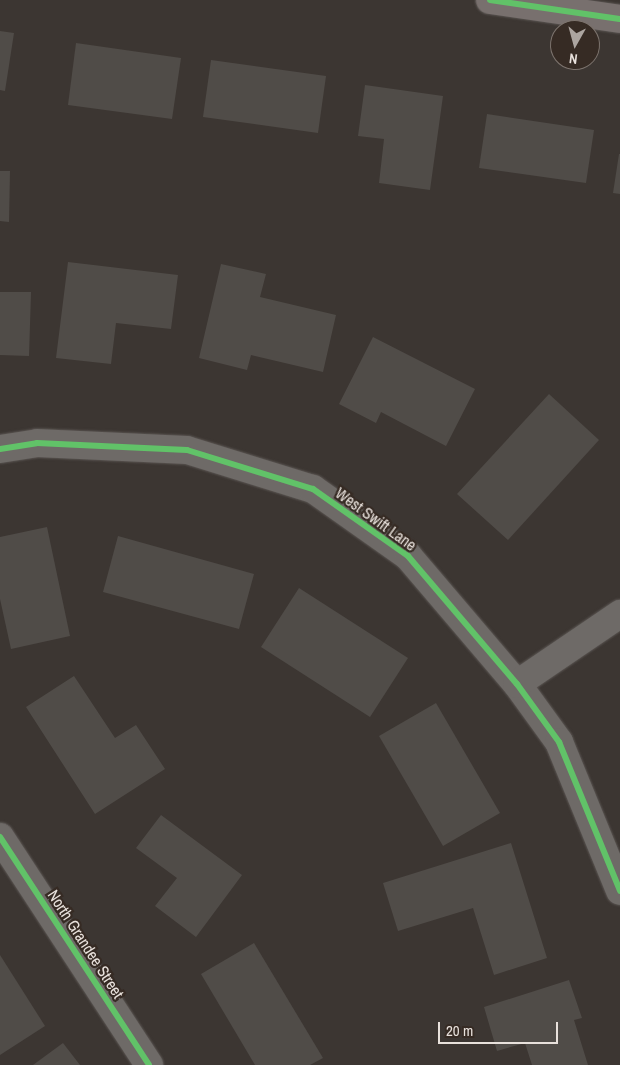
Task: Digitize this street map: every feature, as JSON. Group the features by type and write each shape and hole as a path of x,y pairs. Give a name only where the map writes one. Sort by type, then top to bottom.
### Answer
{"street":[{"path":"490,0 620,19"},
{"name":"West Swift Lane","path":"0,448 37,443 187,450 313,490 408,556 517,684 559,742 620,891"},
{"path":"517,684 620,614"},
{"name":"North Grandee Street","path":"0,838 149,1065"}],"building":[{"path":"0,31 14,33 5,91 0,90"},
{"path":"76,43 181,58 172,119 68,105"},
{"path":"211,60 326,76 318,133 203,117"},
{"path":"365,85 443,96 430,190 379,183 384,139 358,136"},
{"path":"487,114 594,130 586,183 479,168"},
{"path":"620,154 620,194 613,193"},
{"path":"0,171 10,171 9,222 0,221"},
{"path":"68,262 178,275 171,329 116,323 111,364 56,358"},
{"path":"221,264 266,274 260,297 336,315 323,372 251,355 247,370 199,358"},
{"path":"0,292 31,292 29,356 0,355"},
{"path":"373,337 475,389 446,446 381,412 376,423 339,404"},
{"path":"549,394 599,440 508,540 457,494"},
{"path":"47,527 70,636 11,649 0,599 0,537"},
{"path":"118,536 254,574 239,629 103,592"},
{"path":"299,588 408,658 370,717 261,647"},
{"path":"74,676 115,738 136,725 165,769 95,814 26,707"},
{"path":"436,703 500,813 443,846 379,736"},
{"path":"161,815 242,875 196,937 155,906 177,878 136,848"},
{"path":"511,843 547,958 494,975 473,908 398,931 383,883"},
{"path":"254,943 323,1058 310,1065 255,1065 201,974"},
{"path":"0,955 45,1026 0,1055"},
{"path":"569,980 582,1018 574,1020 588,1065 532,1065 525,1043 497,1051 484,1007"},
{"path":"63,1043 80,1065 33,1065"}],"cycle path":[{"path":"490,0 620,19"},
{"path":"0,449 37,443 187,450 313,489 408,556 517,684 559,742 620,891"},
{"path":"0,837 149,1065"}]}
